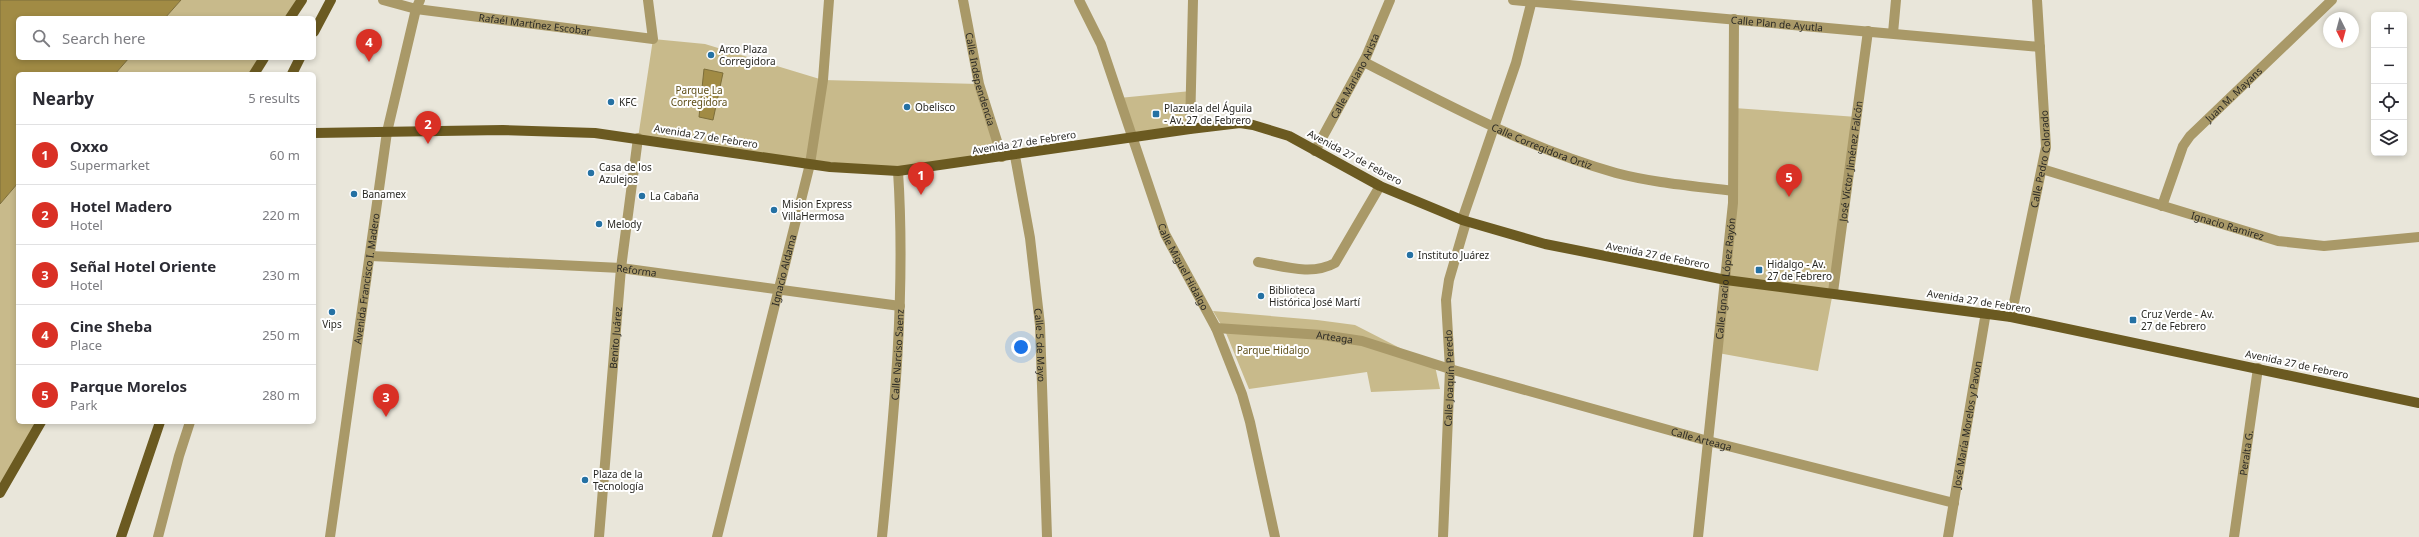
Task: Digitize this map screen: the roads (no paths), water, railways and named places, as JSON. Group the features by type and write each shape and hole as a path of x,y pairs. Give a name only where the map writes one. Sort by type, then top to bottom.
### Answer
{"main road":[{"path":"291,16 302,0"},
{"path":"316,28 331,0"},
{"path":"255,72 263,60"},
{"path":"293,72 299,60"},
{"name":"Avenida 27 de Febrero","path":"316,133 502,130 595,133 810,164 898,171 1015,156 1190,129 1240,124 1253,125 1278,131 1380,186 1464,221 1570,250 1726,280 1986,312 2419,403"},
{"path":"0,493 40,424"},
{"path":"121,537 159,424"}],"street":[{"name":"Rafaél Martínez Escobar","path":"383,0 653,39 648,0"},
{"name":"Ignacio Aldama","path":"717,537 810,164 823,80 830,0"},
{"name":"Calle Independencia","path":"963,0 979,84 1002,157"},
{"name":"Calle Miguel Hidalgo","path":"1079,0 1101,44 1165,234 1216,328 1246,408 1275,537"},
{"path":"1190,129 1193,0"},
{"name":"Calle Mariano Arista","path":"1315,151 1364,62 1390,0"},
{"name":"Calle Plan de Ayutla","path":"1513,0 2040,47"},
{"path":"1893,33 1896,0"},
{"name":"Calle Pedro Colorado","path":"2011,317 2042,169 2047,136 2037,0"},
{"name":"Juan M. Mayans","path":"2162,206 2183,146 2190,136 2332,0"},
{"name":"Calle Joaquín Peredo","path":"1443,537 1450,369 1447,292 1464,221 1523,39 1531,1"},
{"name":"Avenida Francisco I. Madero","path":"330,537 372,256 388,132 418,4"},
{"name":"Calle Ignacio López Rayón","path":"1698,537 1726,280 1733,190 1734,19"},
{"name":"José Víctor Jiménez Falcón","path":"1832,292 1868,31"},
{"name":"Calle Corregidora Ortiz","path":"1364,62 1494,127 1578,161 1618,173 1668,183 1733,190"},
{"name":"Benito Juárez","path":"599,537 621,268 638,138"},
{"name":"Calle 5 de Mayo","path":"1015,156 1030,238 1040,318 1047,537"},
{"name":"Ignacio Ramirez","path":"2042,169 2251,234 2294,243 2340,245 2419,237"},
{"name":"Calle Narciso Saenz","path":"882,537 896,387 900,306 901,239 898,171"},
{"path":"1258,262 1314,270 1325,269 1335,263 1380,186"},
{"name":"Reforma","path":"372,256 621,268 900,306"},
{"name":"José María Morelos y Pavon","path":"1948,537 1986,312"},
{"name":"Arteaga","path":"1216,328 1342,336 1450,369"},
{"name":"Peralta G.","path":"2234,537 2258,368"},
{"name":"Calle Arteaga","path":"1450,369 1708,441 1954,503"},
{"path":"158,537 179,456 189,424"}],"place":[{"name":"Arco Plaza Corregidora","path":"711,55"},
{"name":"Cine Sheba","path":"369,62"},
{"name":"KFC","path":"611,102"},
{"name":"Obelisco","path":"907,107"},
{"name":"Plazuela del Águila - Av. 27 de Febrero","path":"1156,114"},
{"name":"Hotel Madero","path":"428,144"},
{"name":"Casa de los Azulejos","path":"591,173"},
{"name":"Banamex","path":"354,194"},
{"name":"Oxxo","path":"921,195"},
{"name":"La Cabaña","path":"642,196"},
{"name":"Parque Morelos","path":"1789,197"},
{"name":"Mision Express VillaHermosa","path":"774,210"},
{"name":"Melody","path":"599,224"},
{"name":"Instituto Juárez","path":"1410,255"},
{"name":"Hidalgo - Av. 27 de Febrero","path":"1759,270"},
{"name":"Biblioteca Histórica José Martí","path":"1261,296"},
{"name":"Vips","path":"332,312"},
{"name":"Cruz Verde - Av. 27 de Febrero","path":"2133,320"},
{"name":"Señal Hotel Oriente","path":"386,417"},
{"name":"Plaza de la Tecnología","path":"585,480"}],"park label":[{"name":"Parque La Corregidora","path":"699,96"},
{"name":"Parque Hidalgo","path":"1273,350"}]}
